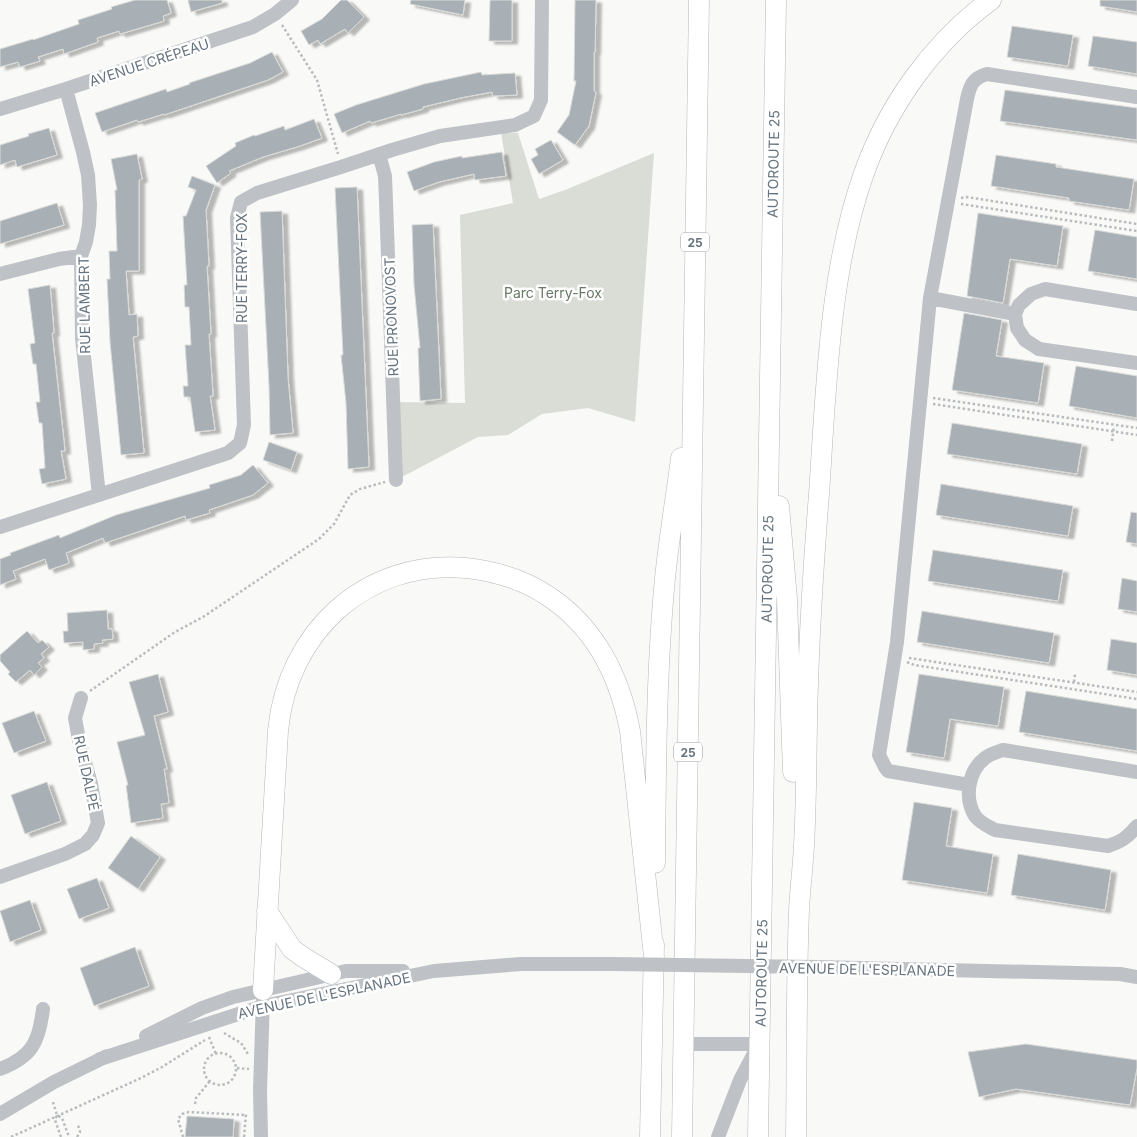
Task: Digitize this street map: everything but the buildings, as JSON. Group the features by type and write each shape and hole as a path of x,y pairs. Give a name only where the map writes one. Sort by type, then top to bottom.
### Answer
{"highway":[{"name":"25","path":"682,1137 692,367 699,0"},
{"name":"AUTOROUTE 25","path":"758,1137 776,0"},
{"path":"796,1137 799,909 804,845 811,621 821,459 834,315 847,231 857,194 871,155 899,101 926,63 945,41 991,0"},
{"path":"650,1137 656,759 660,655 665,578 692,367"},
{"path":"770,400 787,599 799,909"},
{"path":"263,998 279,720 289,678 303,650 319,628 339,608 378,583 409,573 434,568 477,569 501,574 540,591 576,619 601,650 613,673 625,706 632,741 654,957"},
{"path":"268,911 288,943 297,953 331,974"}],"street":[{"name":"AVENUE CRÉPEAU","path":"0,109 253,28 292,0"},
{"name":"RUE TERRY-FOX","path":"0,527 228,453 240,443 244,425 237,218 241,202 257,193 440,136 515,125 534,116 541,100 542,0"},
{"path":"969,785 893,773 884,768 879,754 897,642 930,298 966,99 970,86 977,77 987,74 1137,97"},
{"name":"RUE LAMBERT","path":"66,89 84,152 88,175 89,225 81,256 82,338 99,495"},
{"name":"RUE PRONOVOST","path":"379,154 385,176 396,480"},
{"path":"0,274 59,258 81,256"},
{"path":"1137,304 1045,289 1031,294 1019,305 1015,314 1017,328 1025,340 1039,349 1137,363"},
{"path":"930,298 1015,314"},
{"name":"RUE DALPÉ","path":"0,877 65,854 85,844 93,835 98,823 91,784 75,718 81,698"},
{"path":"1137,772 1003,750 980,762 972,772 969,785 969,795 975,816 983,824 995,830 1108,846 1120,842 1130,835 1137,826"},
{"name":"AVENUE DE L'ESPLANADE","path":"0,1114 54,1082 202,1008 233,997 263,998 434,971 485,965 613,964 1120,974 1137,977"},
{"name":"AVENUE DE L'ESPLANADE","path":"1120,974 1137,970"},
{"name":"AVENUE DE L'ESPLANADE","path":"263,998 331,974 346,971 434,971"},
{"path":"261,1137 260,1091 263,998"},
{"path":"0,1069 30,1053 40,1030 43,1009"},
{"path":"684,1044 760,1044 740,1080 718,1137"}],"path":[{"path":"281,24 317,80 341,167"},
{"path":"966,197 1137,224"},
{"path":"966,205 1137,230"},
{"path":"935,398 1137,428"},
{"path":"934,404 1137,435"},
{"path":"1112,441 1114,425"},
{"path":"81,698 175,632 203,617 319,539 334,524 350,495 360,489 396,480"},
{"path":"916,658 1137,692"},
{"path":"914,665 1137,699"},
{"path":"1074,682 1075,674"},
{"path":"1065,688 1066,681"},
{"path":"224,1033 241,1043 249,1058"},
{"path":"207,1034 210,1037 216,1054"},
{"path":"11,1137 146,1076 210,1037"},
{"path":"216,1054 224,1054 235,1062 236,1068 233,1078 226,1084 218,1085 210,1081 206,1074 205,1066 209,1059 216,1054"},
{"path":"236,1068 250,1069"},
{"path":"195,1104 196,1098 210,1081"},
{"path":"53,1102 57,1115 55,1120 61,1137"},
{"path":"183,1137 178,1125 178,1119 189,1112 246,1115 244,1137"},
{"path":"57,1115 62,1118 68,1137"},
{"path":"77,1137 80,1132 78,1125"},
{"path":"173,1127 178,1125"}],"green space":[{"name":"Parc Terry-Fox","path":"501,133 518,133 539,199 654,153 635,422 588,408 542,414 508,435 478,437 400,478 392,402 465,403 460,215 513,203"}]}
